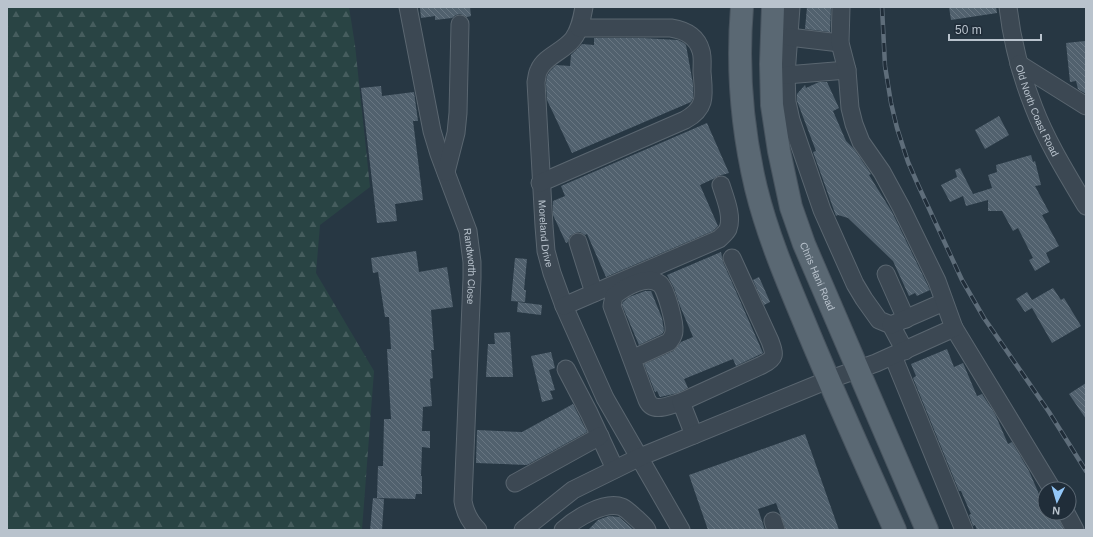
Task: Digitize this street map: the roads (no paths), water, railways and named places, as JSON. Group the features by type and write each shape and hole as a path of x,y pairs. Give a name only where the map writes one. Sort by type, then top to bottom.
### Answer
{"main road":[{"name":"Chris Hani Road","path":"773,7 771,64 772,105 779,151 791,207 804,244 927,530"},
{"path":"741,8 740,78 746,132 756,187 784,274 828,380 894,530"}],"street":[{"name":"Randworth Close","path":"408,7 432,131 439,154 468,231 472,262 463,501 465,512 471,523 478,530"},
{"name":"Moreland Drive","path":"584,7 579,28 574,38 565,48 543,63 538,70 536,82 540,182 546,251 564,306 605,398 681,530"},
{"path":"791,7 786,75 787,102 791,120 822,210 832,235 856,284 864,299 879,320 898,322 944,302"},
{"path":"841,7 840,43 847,70 850,108 862,142 882,172 901,207 937,281 954,328 1047,481"},
{"name":"Old North Coast Road","path":"1008,7 1011,32 1019,64 1034,109 1052,147 1086,206"},
{"path":"446,172 456,133 458,113 460,24"},
{"path":"540,182 685,120 693,116 702,104 704,92 701,51 696,41 690,34 681,29 671,28 579,28"},
{"path":"789,37 840,43"},
{"path":"1019,64 1086,106"},
{"path":"786,75 847,70"},
{"path":"564,306 719,239 726,233 730,222 722,185"},
{"path":"578,242 594,293"},
{"path":"632,359 669,342 673,337 673,323 665,290 660,284 646,280 621,291 614,296 612,306 632,359 650,405 653,408 681,402 762,365 773,358 774,350 732,258"},
{"path":"886,274 898,322 899,354 964,530"},
{"path":"523,530 573,490 640,457 828,380 899,354 954,328"},
{"path":"566,369 589,413 615,469"},
{"path":"681,402 694,435"},
{"path":"515,484 600,436"},
{"path":"563,530 571,523 597,509 609,506 621,507 629,512 647,530"},
{"path":"1071,521 1076,530"}],"railway":[{"path":"882,7 885,66 891,103 908,162 962,280 984,318 1049,412 1086,471"}]}
